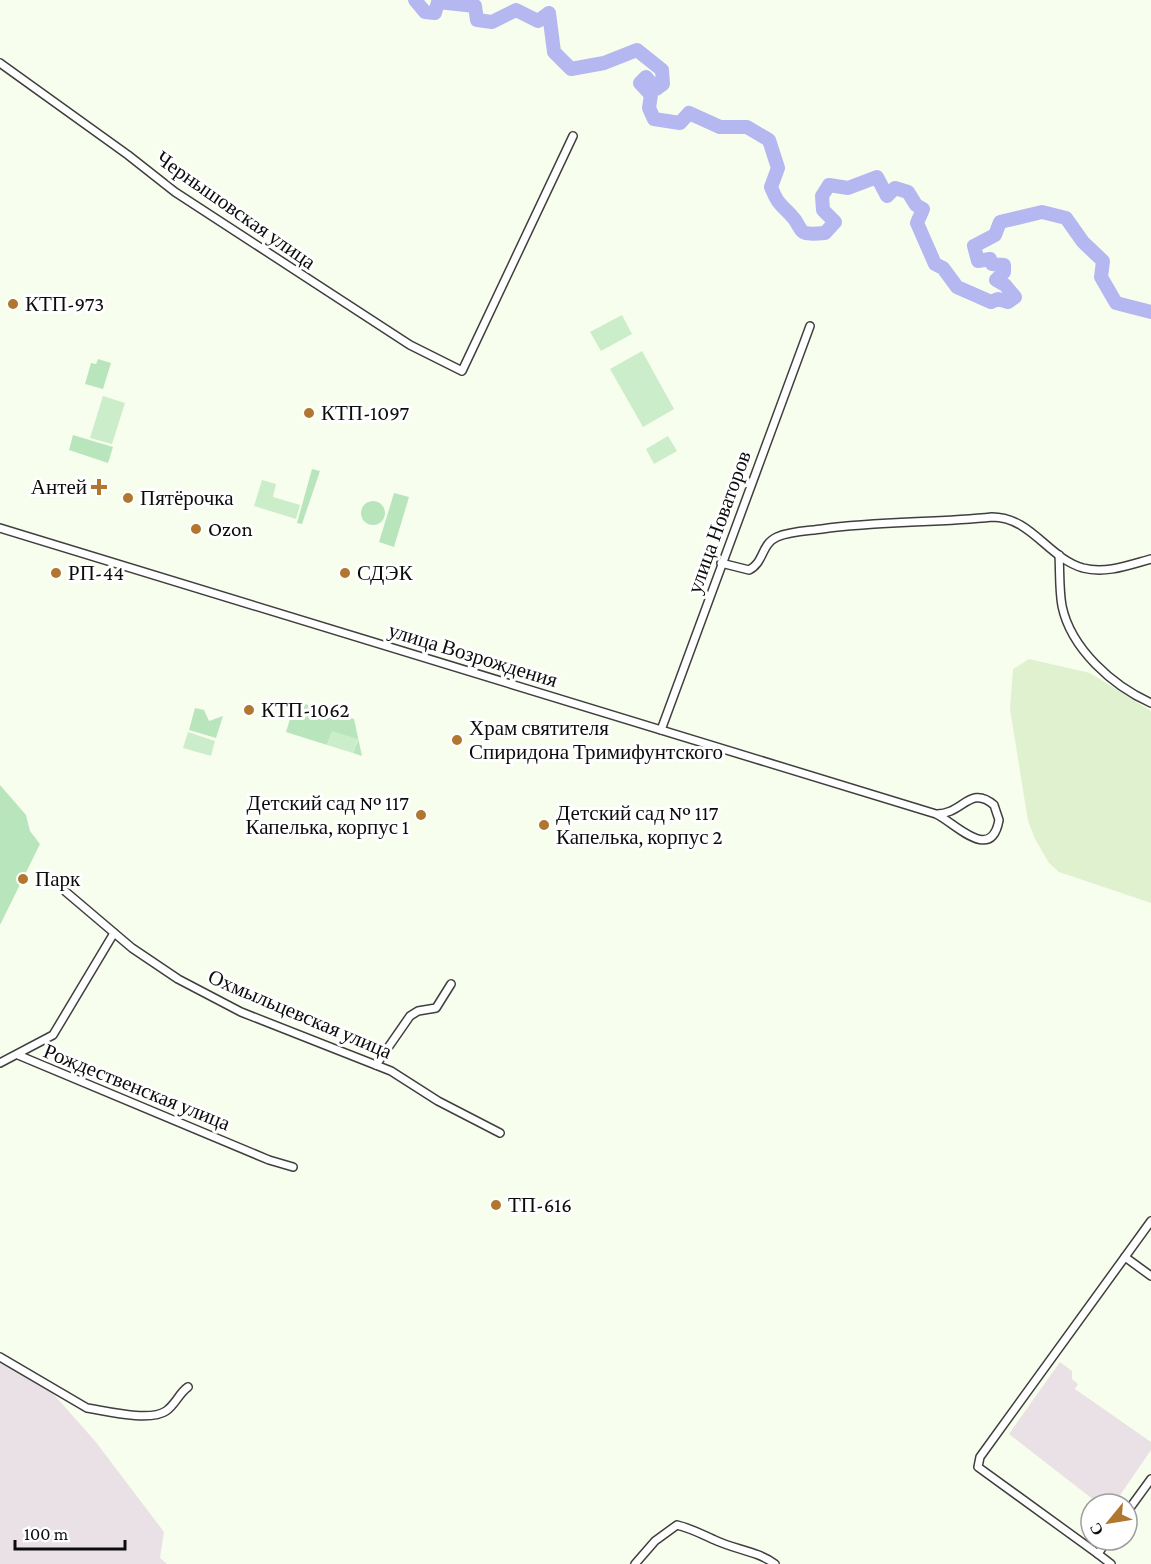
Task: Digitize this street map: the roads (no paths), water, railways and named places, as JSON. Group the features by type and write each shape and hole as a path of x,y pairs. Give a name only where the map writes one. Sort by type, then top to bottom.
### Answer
{"street":[{"name":"Чернышовская улица","path":"0,63 128,155 175,192 410,345 462,371 573,136"},
{"name":"улица Новаторов","path":"661,730 810,326"},
{"path":"721,563 749,570 756,567 766,543 777,537 795,533 845,526 992,517 1014,520 1074,564 1096,569 1119,567 1151,559"},
{"name":"улица Возрождения","path":"0,528 936,814 974,839 985,838 992,834 999,820 994,805 980,798 968,800 953,812 936,814"},
{"path":"1059,555 1062,608 1078,642 1102,669 1126,690 1151,703"},
{"name":"Охмыльцевская улица","path":"66,892 158,967 242,1012 376,1065 500,1133"},
{"name":"Рождественская улица","path":"18,1055 53,1035 114,933"},
{"path":"376,1065 414,1012 436,1008 452,984"},
{"path":"0,1063 18,1055"},
{"name":"Рождественская улица","path":"18,1055 269,1160 293,1167"},
{"path":"1111,1564 978,1467 980,1457 1151,1221"},
{"path":"1125,1257 1151,1276"},
{"path":"0,1357 87,1408 104,1411 142,1416 159,1415 177,1401 182,1391 188,1387"},
{"path":"1139,1496 1151,1479"},
{"path":"635,1564 655,1541 677,1525 696,1529 718,1542 761,1554 775,1564"}],"waterway":[{"path":"415,0 425,12 435,13 438,2 475,6 477,20 492,22 516,10 538,21 549,13 554,52 571,69 604,63 637,50 662,70 663,84 656,89 646,77 640,83 651,95 649,108 654,119 680,123 689,113 720,127 747,127 769,140 778,168 771,187 779,202 804,233 825,233 835,222 823,210 822,196 829,185 848,188 877,177 887,196 895,188 908,192 916,205 923,209 917,223 935,264 943,268 957,287 991,302 998,299 1008,302 1015,297 1005,285 996,280 1004,272 1004,265 992,264 990,259 978,261 974,246 995,235 1000,222 1042,212 1066,218 1083,242 1103,261 1101,277 1116,303 1151,312"}],"place":[{"name":"КТП-973","path":"13,304"},
{"name":"КТП-1097","path":"309,413"},
{"name":"Антей","path":"99,487"},
{"name":"Пятёрочка","path":"128,498"},
{"name":"Ozon","path":"196,529"},
{"name":"РП-44","path":"56,573"},
{"name":"СДЭК","path":"345,573"},
{"name":"КТП-1062","path":"249,710"},
{"name":"Храм святителя Спиридона Тримифунтского","path":"457,740"},
{"name":"Детский сад № 117 Капелька, корпус 1","path":"421,815"},
{"name":"Детский сад № 117 Капелька, корпус 2","path":"544,825"},
{"name":"Парк","path":"23,879"},
{"name":"ТП-616","path":"496,1205"}]}
